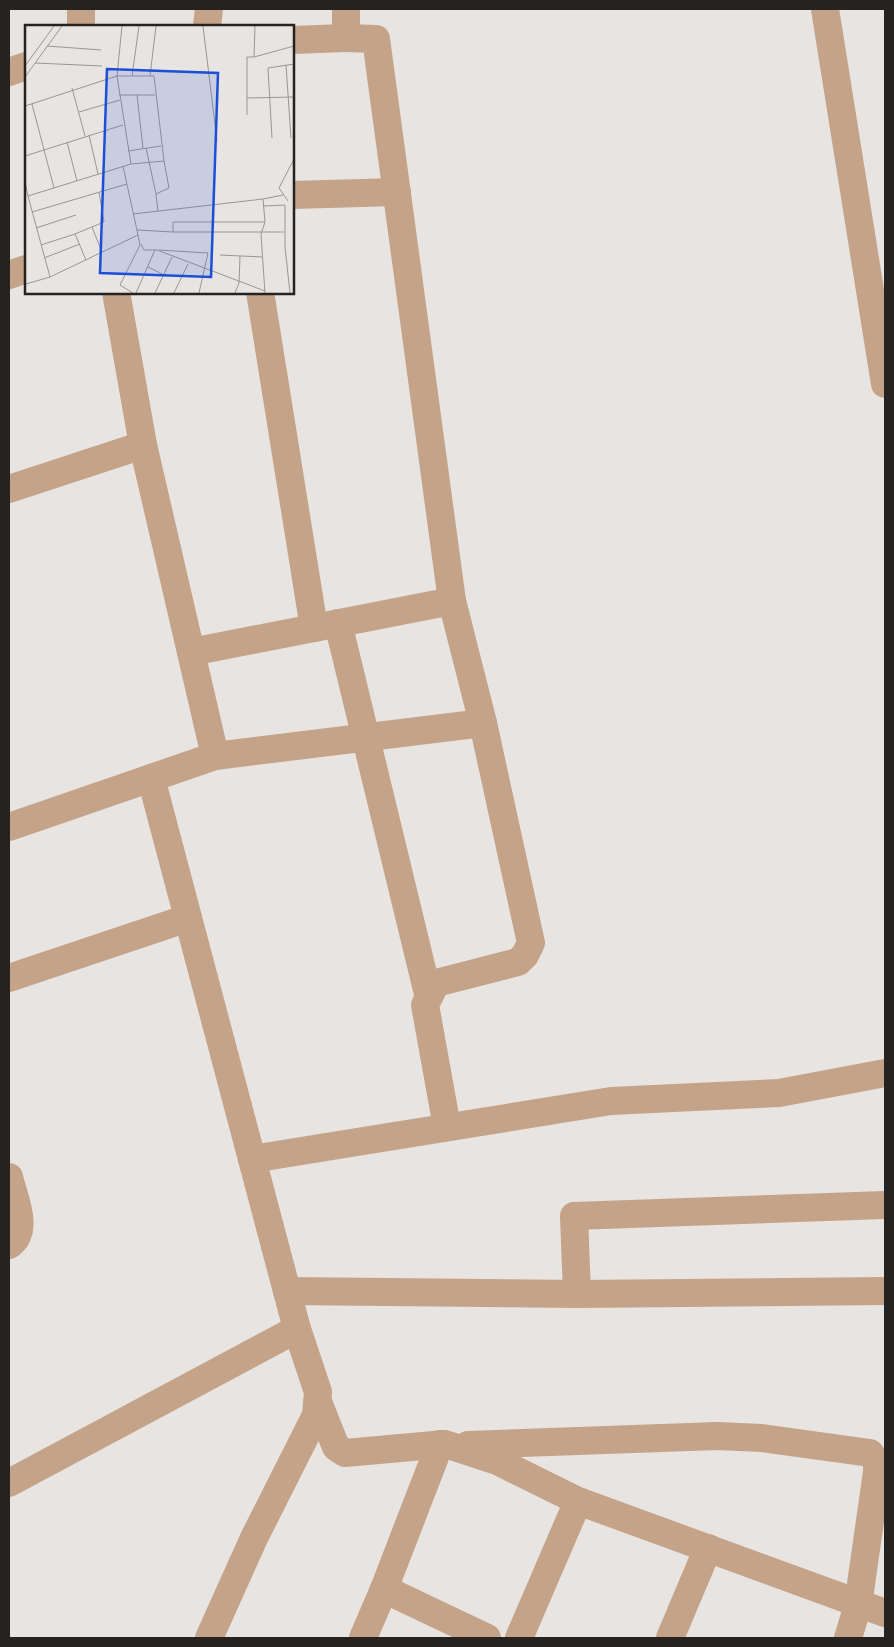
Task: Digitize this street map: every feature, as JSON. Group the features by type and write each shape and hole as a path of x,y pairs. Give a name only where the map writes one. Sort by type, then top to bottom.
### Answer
{"street":[{"path":"81,9 81,25"},
{"path":"207,25 209,9"},
{"path":"346,9 346,38"},
{"path":"825,9 885,384"},
{"path":"294,40 376,39 452,601 483,723 531,943 525,955 518,962 436,982 428,994 425,1005 447,1127"},
{"path":"9,72 25,66"},
{"path":"294,195 396,192"},
{"path":"9,275 25,269"},
{"path":"116,294 143,445 216,756"},
{"path":"260,294 326,625 367,738 428,994"},
{"path":"9,489 143,445"},
{"path":"191,652 452,601"},
{"path":"9,827 216,756 483,723"},
{"path":"151,778 297,1329 318,1392 316,1415 254,1538 209,1638"},
{"path":"9,978 188,918"},
{"path":"252,1159 611,1101 779,1094 885,1073"},
{"path":"9,1177 20,1226 19,1234 9,1246"},
{"path":"577,1294 574,1216 885,1205"},
{"path":"287,1290 577,1294 885,1291"},
{"path":"10,1480 297,1329"},
{"path":"318,1402 336,1447 345,1453 447,1445 717,1436 762,1438 870,1453 877,1462 877,1472 858,1605 848,1638"},
{"path":"447,1445 497,1461 578,1501 858,1605 885,1613"},
{"path":"363,1638 447,1445"},
{"path":"519,1638 578,1501"},
{"path":"670,1638 708,1548"},
{"path":"384,1589 487,1638"}]}
